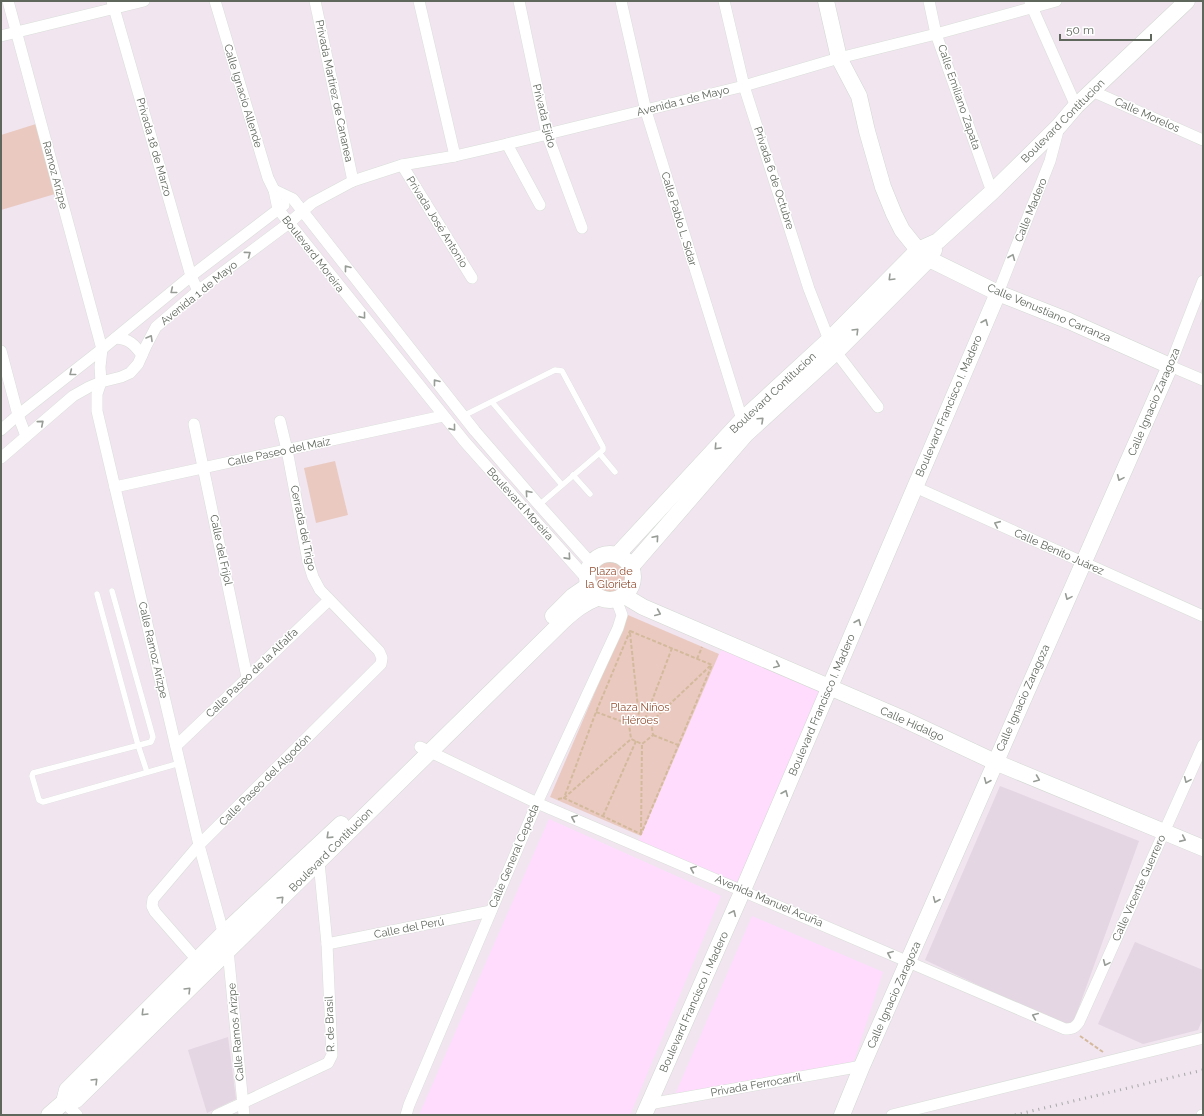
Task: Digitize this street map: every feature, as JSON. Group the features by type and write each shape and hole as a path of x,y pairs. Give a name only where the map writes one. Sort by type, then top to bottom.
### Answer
{"street":[{"name":"Ramoz Arizpe","path":"8,1 102,349"},
{"path":"1,36 113,5 144,1"},
{"name":"Calle Ignacio Allende","path":"215,1 268,178 274,190"},
{"name":"Privada Martirez de Cananea","path":"315,1 353,181"},
{"path":"418,1 455,156"},
{"name":"Privada Ejido","path":"519,1 546,134 582,228"},
{"name":"Calle Pablo L. Sidar","path":"621,1 646,111 744,427"},
{"name":"Privada 6 de Octubre","path":"724,1 744,86 809,289 833,346"},
{"path":"826,1 839,58 859,96 883,188 902,230 923,255"},
{"name":"Calle Emiliano Zapata","path":"929,1 936,34 992,192"},
{"name":"Avenida 1 de Mayo","path":"1,458 73,396 101,382 130,373 138,364 156,327 198,291 289,223 312,203 353,181 402,165 455,156 508,144 744,86 839,58 936,34 1031,4 1056,1"},
{"name":"Boulevard Contitucion","path":"617,555 744,427 833,346 923,255 992,192 1059,126 1076,106 1187,1"},
{"path":"1031,4 1076,106"},
{"name":"Privada 18 de Marzo","path":"113,5 191,276 198,291"},
{"name":"Calle Morelos","path":"1092,91 1203,140"},
{"name":"Calle Madero","path":"998,293 1050,161 1059,126"},
{"path":"508,144 540,205"},
{"name":"Privada José Antonio","path":"402,165 472,278"},
{"name":"Boulevard Moreira","path":"274,190 293,199 303,211 475,431 539,505 591,581"},
{"name":"Boulevard Moreira","path":"274,190 278,209 464,442 591,581"},
{"path":"293,199 312,203"},
{"name":"Avenida 1 de Mayo","path":"1,430 191,276 293,199"},
{"name":"Calle Venustiano Carranza","path":"923,255 998,293 1069,321 1170,366"},
{"name":"Calle Ignacio Zaragoza","path":"842,1115 862,1066 1170,366 1203,281"},
{"path":"352,302 364,290"},
{"name":"Boulevard Francisco I. Madero","path":"647,1109 830,688 998,293"},
{"path":"380,338 393,328"},
{"path":"116,338 123,338 132,343 142,355"},
{"path":"833,346 878,407"},
{"name":"Calle Ramoz Arizpe","path":"102,349 100,367 101,382 97,394 97,411 199,845 228,950"},
{"path":"1,351 18,415 26,436"},
{"path":"1170,366 1203,380"},
{"name":"Calle Paseo del Maíz","path":"115,487 443,416"},
{"name":"Cerrada del Trigo","path":"280,421 308,561 313,577 320,590 379,652 382,658"},
{"name":"Calle del Frijol","path":"194,424 247,677"},
{"name":"Boulevard Contitucion","path":"631,567 744,427"},
{"path":"464,442 475,431"},
{"name":"Calle Benito Juárez","path":"915,487 1203,616"},
{"path":"607,554 617,555 625,559 631,567 633,575 632,582 629,590 620,597 607,599 591,581 598,557 607,554"},
{"name":"Boulevard Contitucion","path":"72,1111 67,1090 223,934 425,750 571,614 586,602 591,581"},
{"path":"620,597 622,615"},
{"name":"Calle Hidalgo","path":"620,597 899,717 996,762 1203,848"},
{"name":"Calle Paseo de la Alfalfa","path":"176,746 329,600"},
{"name":"Calle General Cepeda","path":"406,1115 536,803 618,628 622,615"},
{"name":"Calle Paseo del Algodón","path":"197,960 155,912 152,906 153,899 199,845 381,664 382,658"},
{"name":"Calle Vicente Guerrero","path":"1071,1029 1076,1027 1079,1022 1203,745"},
{"name":"Boulevard Contitucion","path":"72,1111 76,1100 318,862 425,750"},
{"name":"Avenida Manuel Acuña","path":"425,750 536,803 743,890 1065,1029 1071,1029"},
{"name":"R. de Brasil","path":"217,1115 244,1109 331,1060 327,944 318,862"},
{"name":"Calle del Perú","path":"327,944 491,911"},
{"name":"Calle Ramos Arizpe","path":"228,950 244,1109"},
{"path":"892,1115 1203,1038"},
{"name":"Privada Ferrocarril","path":"647,1109 862,1066"},
{"name":"Boulevard Contitucion","path":"49,1115 72,1111"}],"lane":[{"path":"463,416 555,370 562,370 603,447 603,450 539,505"},
{"path":"492,402 562,485"},
{"path":"600,454 615,472"},
{"path":"573,475 590,494"},
{"path":"112,591 154,738 150,742 33,773 32,776 39,800 43,802 180,763"},
{"path":"97,594 138,745 147,772"}],"path":[{"path":"622,615 630,631 639,717"},
{"path":"630,631 712,665"},
{"path":"564,798 596,712 630,631"},
{"path":"645,719 672,648"},
{"path":"651,722 712,665"},
{"path":"635,844 641,834 712,665"},
{"path":"596,712 629,724"},
{"path":"639,717 651,722"},
{"path":"629,724 639,717"},
{"path":"651,722 653,735"},
{"path":"629,724 631,738"},
{"path":"653,735 678,745"},
{"path":"642,744 653,735"},
{"path":"536,803 564,798 631,738"},
{"path":"631,738 642,744"},
{"path":"603,816 636,741"},
{"path":"641,834 642,744"},
{"path":"564,798 641,834"},
{"path":"1071,1029 1114,1060"}],"shaded area":[{"path":"724,647 834,695 750,894 636,845 719,654"},
{"path":"1000,786 1139,841 1071,1029 925,960"},
{"path":"549,819 721,896 630,1115 419,1115"},
{"path":"752,916 883,972 853,1064 674,1097"},
{"path":"1135,942 1203,970 1203,1018 1198,1030 1143,1044 1098,1024"},
{"path":"228,1037 236,1099 207,1113 188,1050"}],"green space":[{"path":"39,123 55,194 1,210 1,135"},
{"path":"335,461 348,515 316,523 304,468"},
{"name":"Plaza de la Glorieta","path":"608,561 614,561 623,565 627,577 623,589 614,593 608,593 599,589 595,580 595,574 599,565"},
{"name":"Plaza Niños Héroes","path":"628,615 719,654 641,836 550,797"}],"railway":[{"path":"1015,1115 1203,1070"}]}
